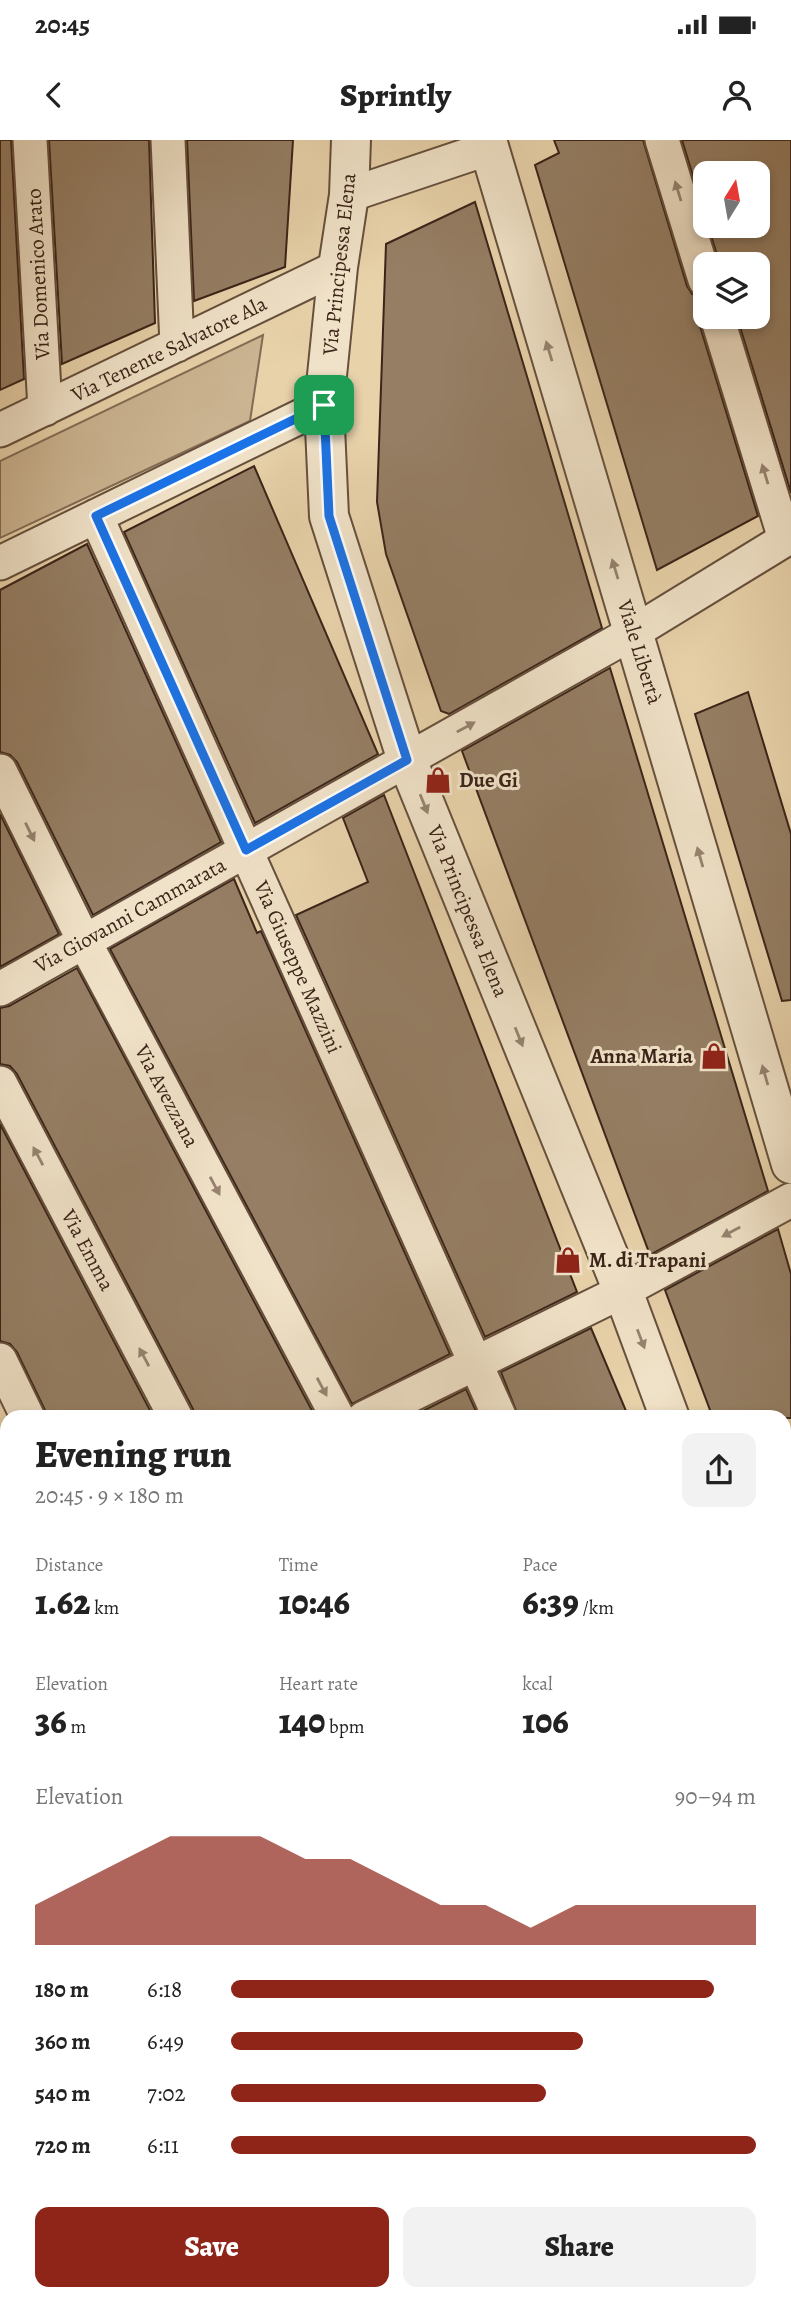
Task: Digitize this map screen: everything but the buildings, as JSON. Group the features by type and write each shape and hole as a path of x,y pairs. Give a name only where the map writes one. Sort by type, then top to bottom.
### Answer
{"street":[{"name":"Via Domenico Arato","path":"30,140 45,409"},
{"path":"169,140 177,345"},
{"name":"Via Principessa Elena","path":"351,140 349,195 338,267 324,405 329,516 407,760 623,1291 667,1410"},
{"path":"662,140 696,252"},
{"path":"349,195 488,144"},
{"name":"Viale Libertà","path":"488,144 791,1164"},
{"name":"Via Tenente Salvatore Ala","path":"0,430 338,267"},
{"path":"721,329 788,538"},
{"path":"0,563 324,405"},
{"name":"Via Giuseppe Mazzini","path":"96,516 496,1410"},
{"name":"Via Giovanni Cammarata","path":"0,989 634,632 788,538"},
{"name":"Via Avezzana","path":"0,771 84,941 334,1410"},
{"name":"Via Emma","path":"0,1083 172,1410"},
{"path":"380,1410 623,1291 791,1200"},
{"path":"0,1360 25,1410"}],"shaded area":[{"path":"263,335 250,421 0,538 0,461"}],"place":[{"name":"Due Gi","path":"438,780"},
{"name":"Anna Maria","path":"714,1056"},
{"name":"M. di Trapani","path":"568,1260"}],"route":[{"path":"324,405 329,516 407,760 246,850 96,516 324,405"}]}
